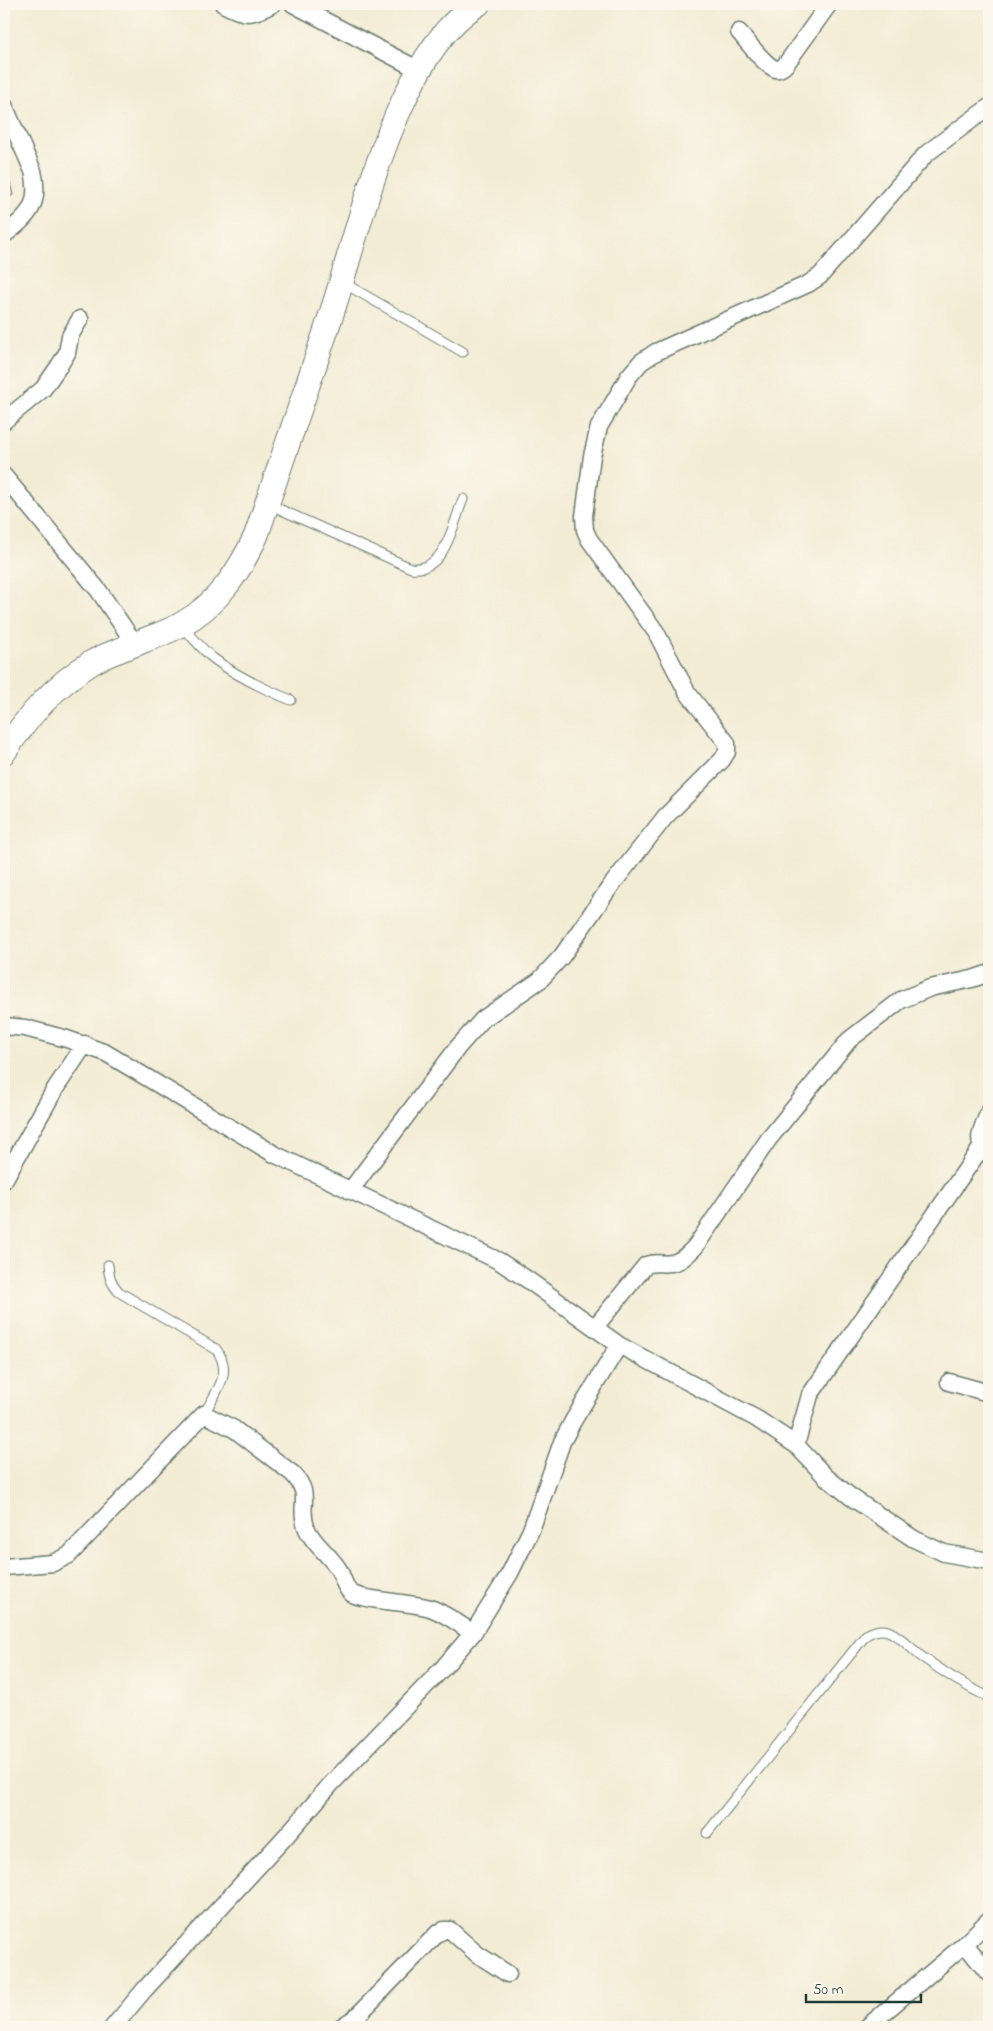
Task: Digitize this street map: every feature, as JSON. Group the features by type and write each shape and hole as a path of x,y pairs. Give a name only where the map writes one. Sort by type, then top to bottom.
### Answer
{"street":[{"path":"223,4 241,13 253,14 274,4"},
{"path":"293,4 419,70"},
{"path":"4,752 35,709 70,677 93,662 181,625 204,610 224,590 238,570 256,536 342,282 381,159 399,112 419,70 437,42 454,21 478,4"},
{"path":"739,32 768,64 775,69 780,69 786,64 829,4"},
{"path":"4,105 36,181 33,206 23,220 4,235"},
{"path":"350,1191 458,1047 483,1019 540,980 562,956 610,887 665,817 722,760 727,752 727,743 687,692 656,632 589,539 585,530 584,516 592,456 599,427 629,376 641,362 656,352 808,284 820,276 926,154 989,107"},
{"path":"4,421 42,389 54,374 67,353 70,336 80,320"},
{"path":"4,476 99,592 135,644"},
{"path":"595,1327 646,1265 655,1262 670,1264 682,1259 695,1247 768,1140 849,1040 901,1000 930,988 986,974"},
{"path":"4,1026 24,1028 85,1044 106,1053 274,1154 498,1262 620,1344 757,1418 796,1445 826,1477 845,1492 914,1539 944,1553 989,1561"},
{"path":"4,1180 55,1089 85,1044"},
{"path":"796,1445 810,1395 985,1152 979,1141 989,1112"},
{"path":"113,2027 145,1989 286,1836 343,1770 443,1668 473,1633 510,1572 531,1530 562,1442 572,1421 620,1344"},
{"path":"949,1382 989,1393"},
{"path":"4,1567 53,1563 69,1555 204,1414 234,1429 299,1481 304,1491 304,1519 307,1530 338,1568 345,1585 351,1592 359,1597 395,1601 429,1608 473,1633"},
{"path":"867,2027 966,1944 989,1920"},
{"path":"342,2027 355,2018 437,1934 444,1930 455,1933 477,1954 508,1974"},
{"path":"966,1944 989,1974"}],"lane":[{"path":"342,282 463,352"},
{"path":"267,503 411,568 420,569 429,566 442,554 464,499"},
{"path":"181,625 212,658 237,675 263,689 291,700"},
{"path":"108,1266 109,1277 119,1292 216,1349 223,1358 225,1366 224,1377 204,1414"},
{"path":"707,1833 866,1635 873,1631 888,1631 894,1634 922,1656 977,1692 989,1697"}],"building":[{"path":"4,167 13,195 4,199"}]}
